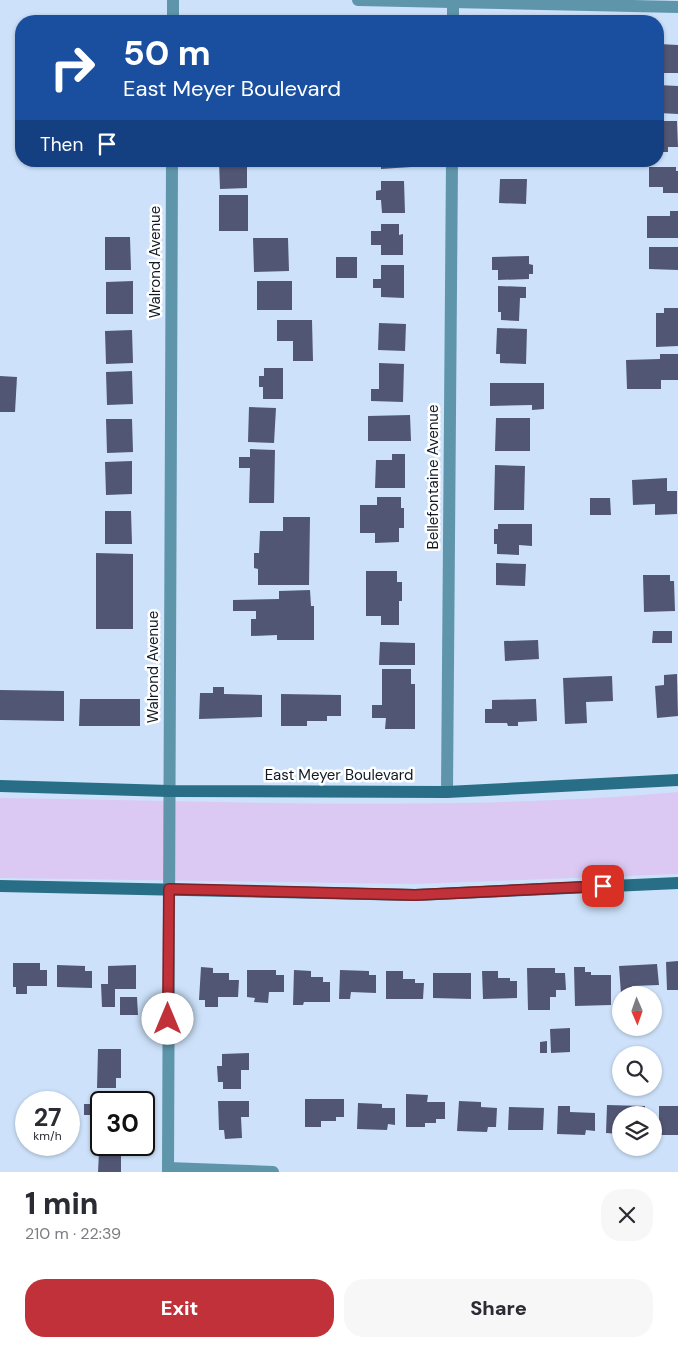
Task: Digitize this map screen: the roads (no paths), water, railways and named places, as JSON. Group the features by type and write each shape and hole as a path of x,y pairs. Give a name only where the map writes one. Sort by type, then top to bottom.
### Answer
{"main road":[{"name":"East Meyer Boulevard","path":"0,786 169,790 447,792 678,780"},
{"path":"0,886 415,895 678,883"}],"street":[{"path":"173,0 173,15"},
{"path":"358,0 678,7"},
{"path":"453,1 453,15"},
{"name":"Walrond Avenue","path":"168,1170 172,167"},
{"name":"Bellefontaine Avenue","path":"447,792 452,167"},
{"path":"168,1170 273,1172"}]}
